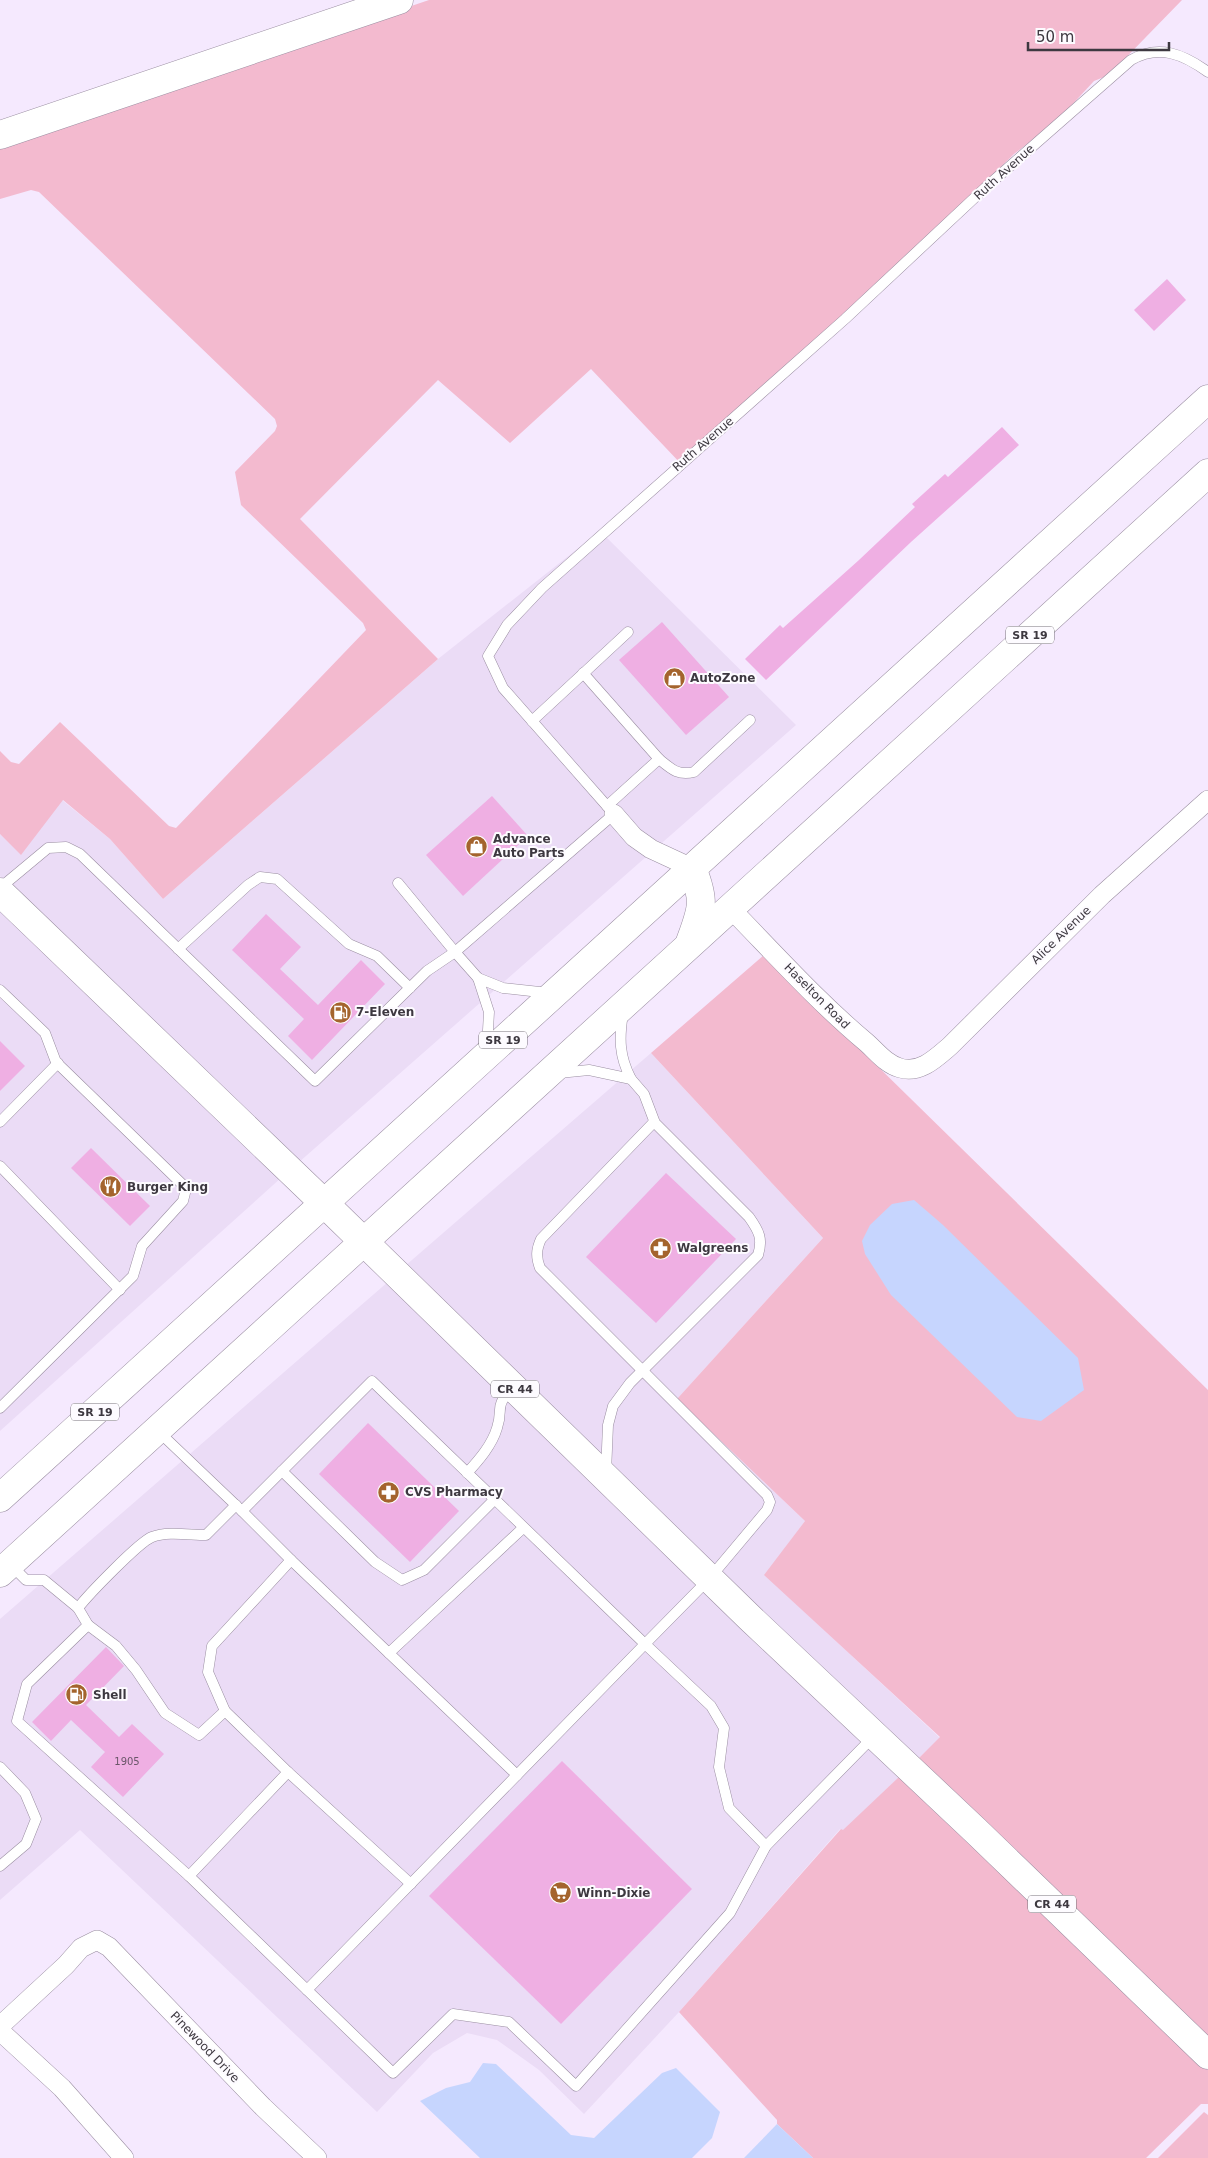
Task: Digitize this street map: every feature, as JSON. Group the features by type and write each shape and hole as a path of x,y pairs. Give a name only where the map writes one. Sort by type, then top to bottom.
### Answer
{"main road":[{"path":"0,135 399,0"},
{"name":"SR 19","path":"0,1498 1208,399"},
{"name":"SR 19","path":"5,1569 1208,473"},
{"path":"689,946 702,907 701,889 692,868"},
{"name":"CR 44","path":"0,890 324,1203 708,1579 976,1831 1208,2055"}],"street":[{"name":"Alice Avenue","path":"914,1070 927,1064 950,1046 1102,895 1208,800"},
{"name":"Ruth Avenue","path":"610,810 634,837 692,868"},
{"name":"Haselton Road","path":"730,908 843,1024 888,1063 900,1068 914,1070"},
{"name":"Pinewood Drive","path":"0,2026 66,1965 81,1948 92,1941 98,1940 109,1947 263,2107 317,2158"},
{"path":"0,2031 62,2088 124,2158"}],"lane":[{"name":"Ruth Avenue","path":"610,810 503,688 488,656 507,625 542,588 601,534 845,319 1014,163 1131,60 1144,53 1158,51 1190,59 1208,72"},
{"path":"532,720 628,632"},
{"path":"583,673 659,759 673,771 684,775 694,772 750,720"},
{"path":"0,890 48,848 66,848 80,854 315,1081 427,971 455,952 610,810 659,759"},
{"path":"178,949 248,885 260,877 277,879 349,944 377,956 410,988"},
{"path":"398,883 478,978 489,1012 487,1055"},
{"path":"478,978 503,988 554,993"},
{"path":"0,990 44,1033 58,1063 182,1184 185,1193 183,1201 142,1246 133,1276 0,1408"},
{"path":"606,1478 608,1425 613,1406 642,1370 758,1255 762,1244 759,1232 749,1217 654,1122 644,1094 630,1079 624,1065 619,1042 624,1005"},
{"path":"0,1122 58,1063"},
{"path":"548,1074 589,1070 630,1079"},
{"path":"307,1990 708,1579 767,1510 770,1502 767,1495 540,1268 536,1258 537,1248 541,1239 654,1122"},
{"path":"0,1166 120,1290"},
{"path":"78,1608 91,1591 151,1537 170,1534 206,1535 282,1471 372,1381 523,1528 711,1706 724,1728 719,1767 729,1808 766,1846"},
{"path":"467,1474 484,1453 497,1427 500,1401 514,1388"},
{"path":"157,1430 517,1775"},
{"path":"282,1471 374,1562 402,1580 424,1570 494,1500"},
{"path":"389,1653 523,1528"},
{"path":"291,1560 212,1646 208,1672 225,1711 288,1772 411,1884"},
{"path":"5,1569 26,1580 44,1580 78,1608 88,1625 116,1646 136,1670 165,1713 199,1735 225,1711"},
{"path":"88,1625 27,1684 17,1721 38,1742 189,1876 393,2073 453,2014 509,2022 576,2086 730,1913 766,1846 875,1736"},
{"path":"0,1767 25,1793 36,1819 26,1844 0,1866"},
{"path":"189,1876 288,1772"}],"shaded area":[{"path":"429,0 1182,0 1109,75 1094,81 1056,122 1014,154 683,466 591,369 510,443 438,380 300,519 438,659 163,899 110,839 63,800 21,855 0,834 0,751 11,762 19,764 60,722 169,826 176,828 366,630 363,623 241,505 235,472 275,431 277,426 275,419 39,192 31,190 0,199 0,146"},
{"path":"600,531 796,725 298,1163 0,876 0,834 21,854 62,800 110,839 163,899 438,659"},
{"path":"0,907 282,1177 0,1431"},
{"path":"764,955 1208,1390 1208,2040 917,1760 940,1737 764,1575 805,1521 677,1399 823,1238 651,1053"},
{"path":"651,1053 823,1238 677,1399 805,1521 765,1575 940,1738 917,1760 757,1611 405,1266"},
{"path":"389,1281 901,1775 843,1831 840,1829 679,2012 584,2114 539,2070 497,2040 467,2033 433,2053 377,2112 80,1830 0,1900 0,1619"},
{"path":"901,1775 1208,2070 1208,2104 1201,2104 1146,2158 813,2158 777,2124 777,2120 679,2012 841,1829 843,1830"},
{"path":"1204,2112 1208,2115 1208,2158 1158,2158"}],"water":[{"path":"914,1200 943,1225 1078,1358 1084,1390 1041,1421 1017,1417 891,1295 865,1254 862,1241 870,1225 892,1204"},
{"path":"483,2063 496,2064 571,2135 594,2138 662,2073 676,2068 720,2112 712,2138 692,2158 480,2158 420,2101 446,2088 470,2082"},
{"path":"777,2124 813,2158 744,2158"}],"building":[{"path":"1167,279 1186,300 1154,331 1134,310"},
{"path":"1002,427 1019,445 911,542 766,680 745,659 780,625 783,628 859,560 915,507 912,504 945,474 948,477"},
{"name":"AutoZone","path":"662,622 729,697 686,735 619,660"},
{"name":"Advance Auto Parts","path":"492,796 528,836 463,896 426,855"},
{"path":"266,914 301,947 280,969 318,1005 361,960 385,984 312,1060 288,1036 304,1019 232,950"},
{"path":"0,1041 25,1066 0,1091"},
{"name":"Burger King","path":"91,1148 150,1206 130,1226 71,1168"},
{"name":"Walgreens","path":"666,1173 736,1239 656,1323 586,1257"},
{"name":"CVS Pharmacy","path":"368,1423 459,1511 410,1562 319,1474"},
{"path":"106,1647 124,1666 86,1705 119,1737 132,1724 164,1754 123,1797 91,1767 105,1752 71,1720 51,1741 32,1722"},
{"name":"Winn-Dixie","path":"562,1761 692,1889 561,2024 429,1896"}],"place":[{"name":"AutoZone","path":"674,678"},
{"name":"Advance Auto Parts","path":"477,846"},
{"name":"7-Eleven","path":"340,1012"},
{"name":"Burger King","path":"111,1187"},
{"name":"Walgreens","path":"661,1248"},
{"name":"CVS Pharmacy","path":"389,1492"},
{"name":"Shell","path":"77,1695"},
{"name":"Winn-Dixie","path":"561,1893"}]}
